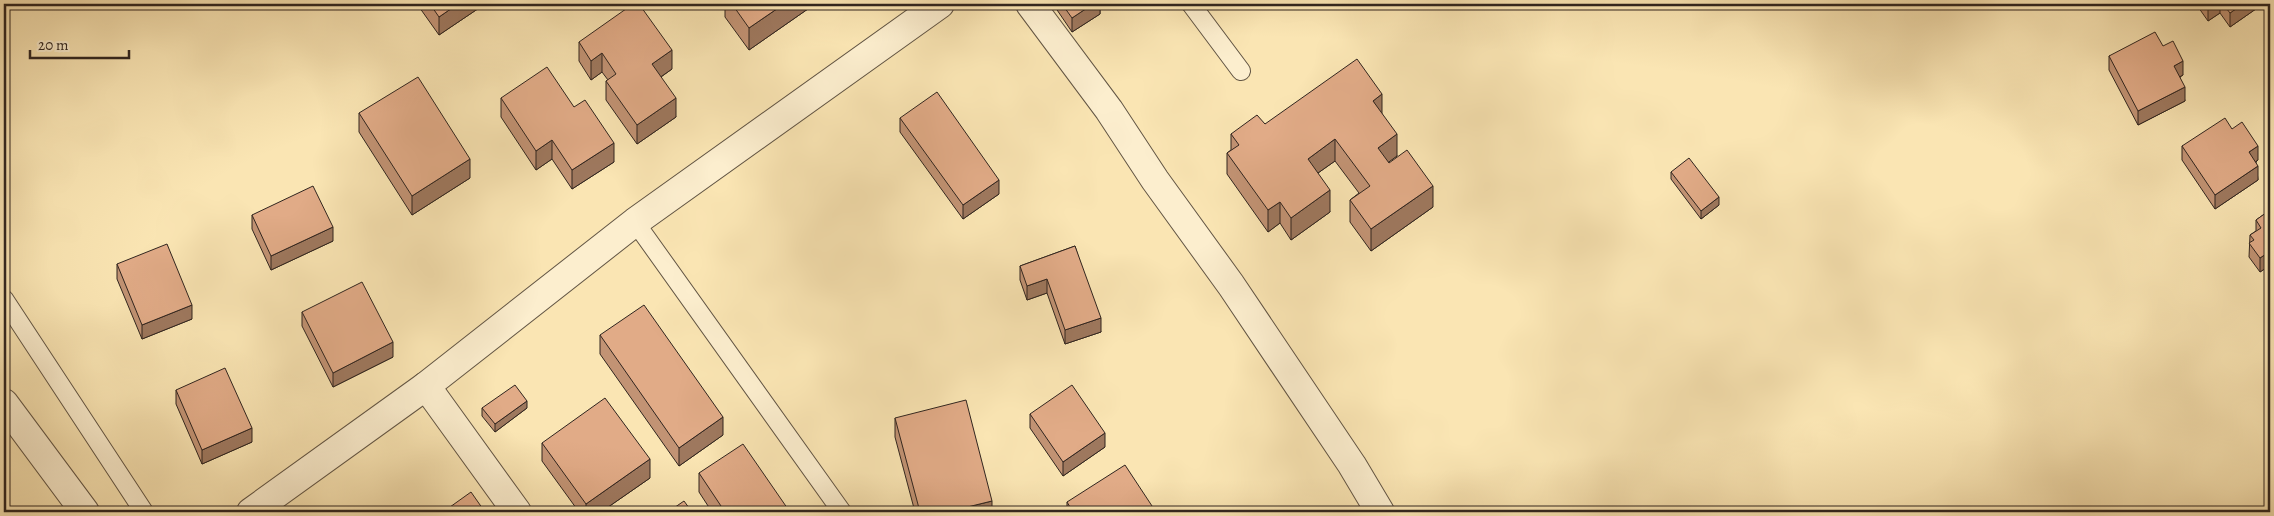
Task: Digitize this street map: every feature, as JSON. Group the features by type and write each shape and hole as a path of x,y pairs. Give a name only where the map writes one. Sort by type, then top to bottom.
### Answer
{"street":[{"path":"251,512 426,386 635,222 940,4"},
{"path":"1030,4 1109,110 1155,180 1231,285 1352,465 1380,512"},
{"path":"426,386 517,512"},
{"path":"4,403 85,512"}],"lane":[{"path":"1191,4 1241,71"},
{"path":"635,222 842,512"},
{"path":"4,299 144,512"}],"building":[{"path":"430,4 458,4 439,17"},
{"path":"633,4 639,4 672,50 652,64 676,98 637,125 606,81 616,74 602,53 591,61 579,42"},
{"path":"732,4 784,4 749,28"},
{"path":"1062,4 1093,4 1072,18"},
{"path":"2223,4 2243,4 2230,13"},
{"path":"2155,32 2163,46 2173,41 2183,61 2174,66 2185,87 2138,111 2109,56"},
{"path":"1357,59 1382,94 1373,101 1397,134 1378,148 1389,163 1407,150 1433,186 1371,229 1350,200 1370,186 1335,139 1308,159 1330,190 1291,218 1280,202 1268,210 1227,153 1239,145 1231,134 1257,115 1265,124"},
{"path":"547,67 574,107 585,100 614,143 572,170 552,140 536,151 501,98"},
{"path":"418,77 470,159 412,196 359,113"},
{"path":"937,92 999,180 963,205 900,118"},
{"path":"2225,118 2232,129 2242,122 2258,146 2249,152 2258,166 2215,195 2182,146"},
{"path":"1689,158 1719,197 1701,211 1671,172"},
{"path":"313,186 333,227 271,256 252,215"},
{"path":"2270,210 2270,260 2266,254 2260,258 2249,243 2254,240 2250,235 2261,228 2256,220"},
{"path":"167,244 192,305 142,325 117,264"},
{"path":"1075,246 1101,318 1065,330 1047,279 1027,286 1020,266"},
{"path":"362,282 393,342 333,373 302,312"},
{"path":"644,305 723,417 679,448 600,335"},
{"path":"225,368 252,428 202,450 176,390"},
{"path":"515,385 527,401 495,424 482,408"},
{"path":"1072,385 1105,433 1063,462 1030,414"},
{"path":"605,398 650,459 586,504 542,443"},
{"path":"966,400 992,501 947,512 920,512 895,418"},
{"path":"743,444 790,512 725,512 699,473"},
{"path":"1125,465 1156,512 1073,512 1067,502"},
{"path":"471,492 485,512 443,512"},
{"path":"684,501 692,512 668,512"}]}
